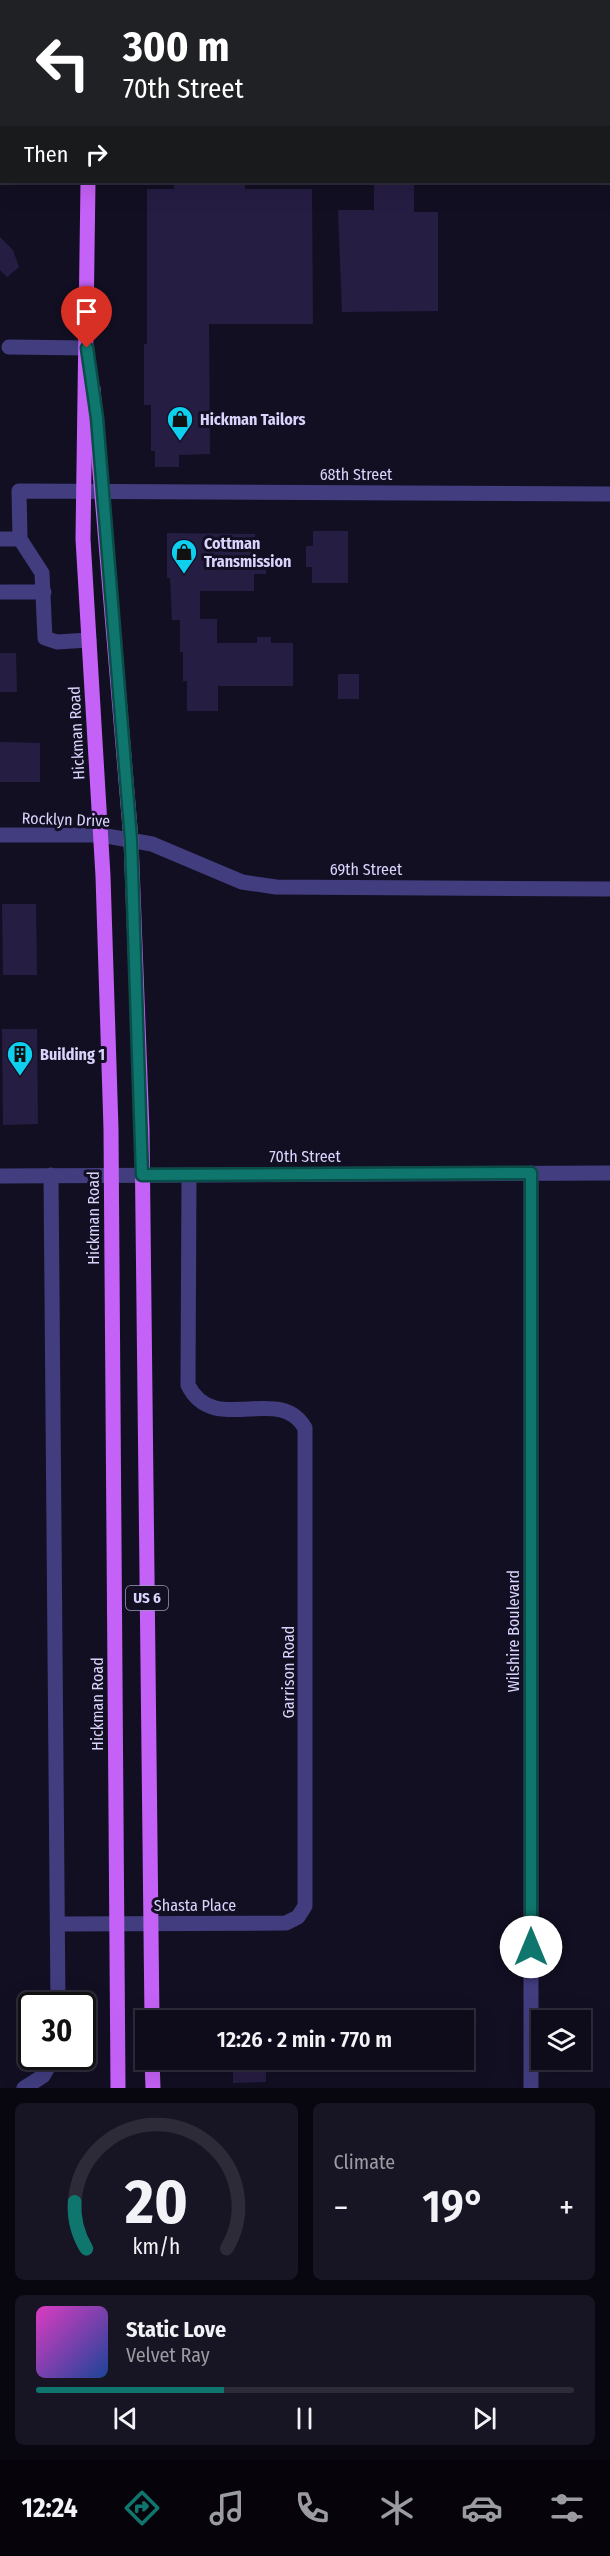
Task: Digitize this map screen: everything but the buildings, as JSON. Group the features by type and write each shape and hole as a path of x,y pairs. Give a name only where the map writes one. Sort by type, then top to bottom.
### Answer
{"main road":[{"name":"Hickman Road","path":"87,186 87,348 83,539 101,836 111,1175 118,2088"},
{"name":"Hickman Road","path":"87,348 96,404 131,840 142,1175 152,2010"},
{"path":"152,2070 153,2088"}],"street":[{"path":"9,347 87,348"},
{"name":"68th Street","path":"20,539 19,491 610,494"},
{"path":"0,539 20,539 42,573 45,638 57,642 89,640"},
{"path":"2,592 44,592"},
{"name":"Rocklyn Drive","path":"0,836 101,836 131,840"},
{"name":"69th Street","path":"131,840 152,844 242,882 276,887 610,889"},
{"name":"Wilshire Boulevard","path":"531,1173 531,2088"},
{"name":"70th Street","path":"0,1176 610,1173"},
{"path":"51,1175 58,1992"},
{"name":"Garrison Road","path":"189,1175 188,1385 195,1398 204,1406 284,1410 300,1419 306,1437 306,1893 305,1906 298,1917 285,1923 274,1923"},
{"name":"Shasta Place","path":"58,1924 274,1923"},
{"path":"24,2088 44,2076 47,2070"}],"place":[{"name":"Hickman Tailors","path":"180,442"},
{"name":"Cottman Transmission","path":"184,575"},
{"name":"Building 1","path":"20,1077"}],"route":[{"path":"87,348 96,404 131,840 142,1175 531,1173 531,1947"}]}
